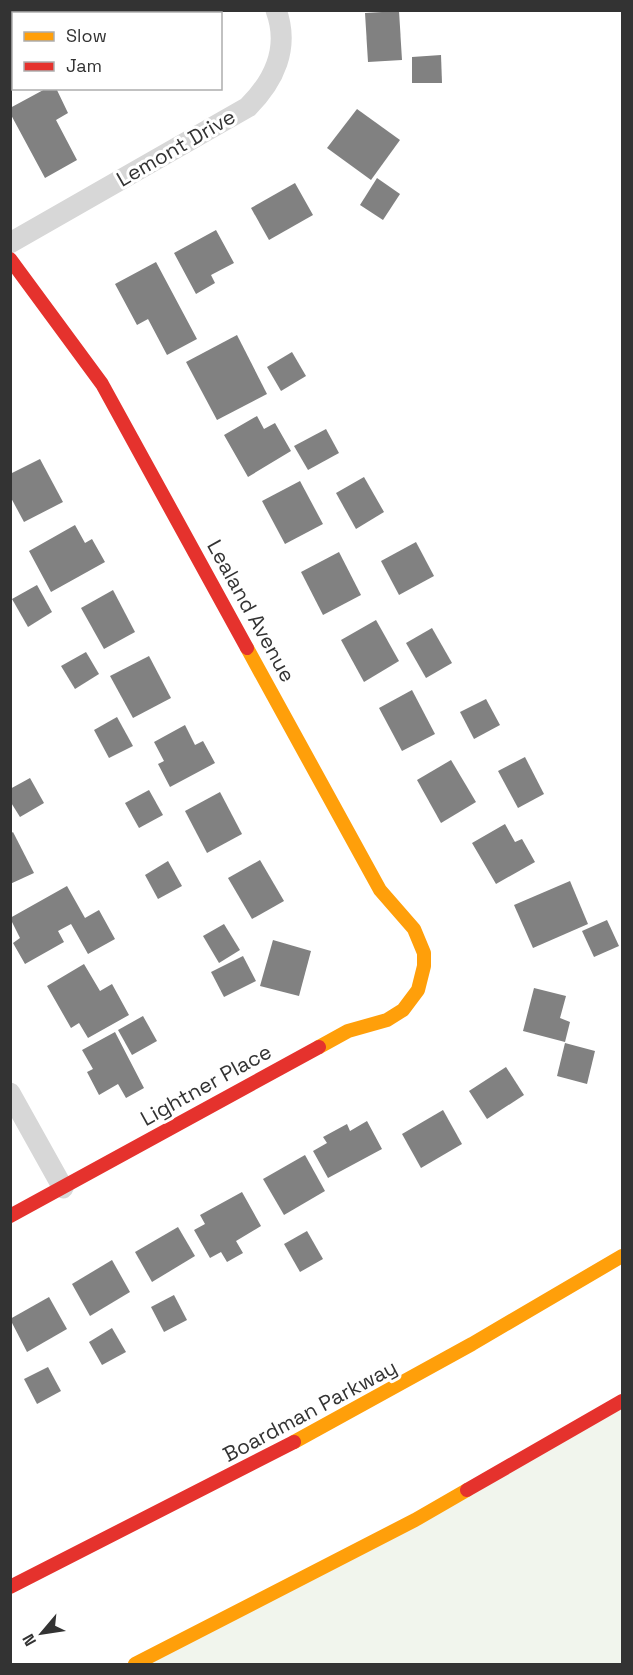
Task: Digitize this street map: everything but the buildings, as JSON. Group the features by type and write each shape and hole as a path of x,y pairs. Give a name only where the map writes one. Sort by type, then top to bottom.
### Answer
{"main road":[{"name":"Lealand Avenue","path":"10,259 102,384 380,890 414,929 425,961 418,992"},
{"name":"Lightner Place","path":"10,1216 348,1031 366,1023 390,1019 405,1009 418,992"},
{"name":"Boardman Parkway","path":"10,1587 158,1516 358,1411 622,1256"},
{"path":"135,1665 415,1520 622,1401"}],"street":[{"name":"Lemont Drive","path":"10,243 248,107 264,91 277,67 281,46 276,10"},
{"path":"10,1093 63,1188"}],"shaded area":[{"path":"622,1401 622,1664 135,1664"}],"traffic: slow":[{"path":"247,648 380,890 414,929 424,953 424,966 418,990 403,1010 387,1020 348,1031 319,1047"},
{"path":"294,1442 472,1344 622,1256"},
{"path":"135,1664 415,1520 467,1490"}],"traffic: jam":[{"path":"10,259 102,384 247,648"},
{"path":"10,1216 319,1047"},
{"path":"467,1490 622,1401"},
{"path":"10,1587 294,1442"}]}
